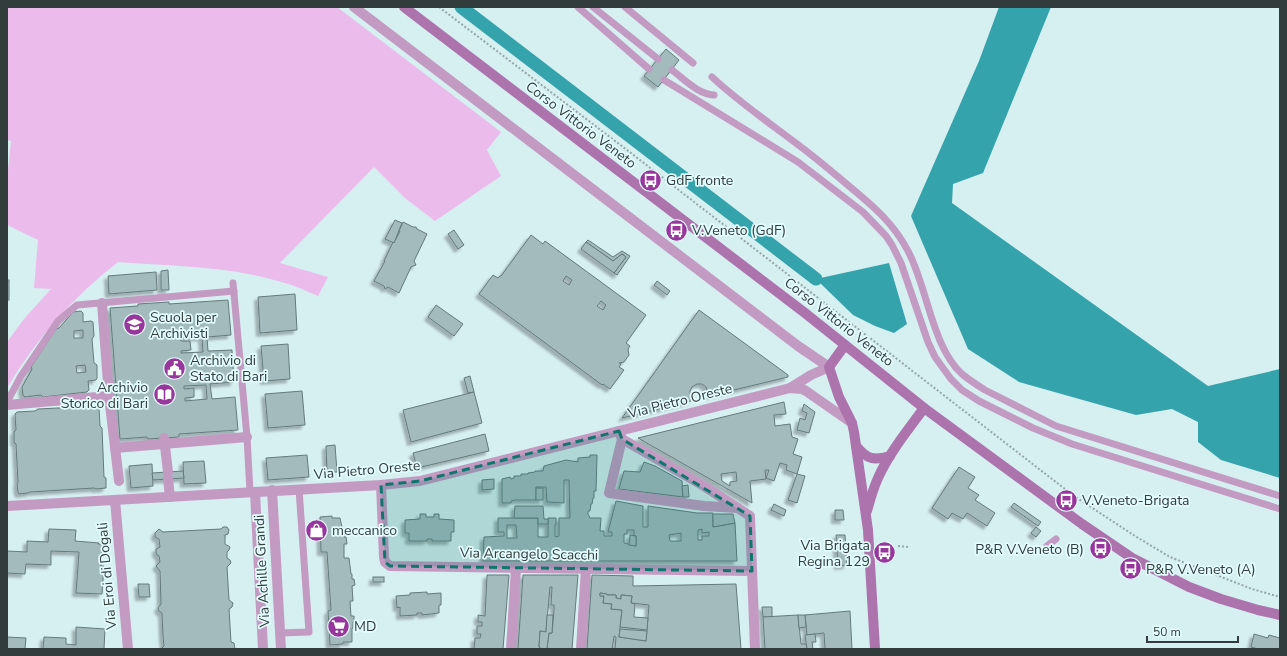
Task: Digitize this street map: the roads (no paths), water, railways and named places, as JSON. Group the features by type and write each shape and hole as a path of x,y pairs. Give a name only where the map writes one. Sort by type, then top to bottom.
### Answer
{"main road":[{"name":"Corso Vittorio Veneto","path":"404,7 805,313 924,408 1068,514 1132,558 1189,587 1250,608 1280,615"},
{"path":"845,345 829,367 839,397 852,423 856,446 866,513 875,649"},
{"path":"866,513 878,478 890,456 924,408"},
{"path":"856,446 865,456 873,459 877,460 890,456"}],"street":[{"path":"354,7 798,346 829,367"},
{"path":"102,303 109,396 119,481"},
{"name":"Via Pietro Oreste","path":"7,506 381,485 420,481 620,435 790,388 811,375 829,367"},
{"name":"Via Pietro Oreste","path":"790,388 802,389 806,391 852,423"},
{"path":"7,403 58,401 109,396"},
{"path":"740,508 704,506 609,493 620,435 740,508 750,516 755,649"},
{"path":"115,448 164,441 247,437"},
{"path":"164,441 170,497"},
{"name":"Via Arcangelo Scacchi","path":"381,485 384,557 385,562 390,566 752,571"},
{"name":"Via Achille Grandi","path":"272,490 281,649"},
{"name":"Via Achille Grandi","path":"253,492 263,649"},
{"name":"Via Eroi di Dogali","path":"115,500 128,649"},
{"path":"511,649 516,568"},
{"path":"581,649 586,568"}],"lane":[{"path":"578,7 649,69"},
{"path":"593,7 658,59"},
{"path":"625,7 693,63"},
{"path":"672,70 697,89 709,95 714,95"},
{"path":"712,77 732,95 806,151 885,217 896,231 911,257 932,318 946,352 962,374 975,384 1056,426 1280,496"},
{"path":"664,80 798,162 863,212 880,228 889,240 901,263 928,342 935,357 951,380 962,390 979,401 1033,428 1072,444 1280,509"},
{"path":"233,283 253,492"},
{"path":"7,403 21,376 58,321 77,305 234,291"},
{"path":"280,633 309,632 299,489"},
{"path":"1047,546 1056,539"}],"water":[{"path":"999,7 1051,7 983,173 953,184 952,203 1208,386 1280,369 1280,478 1221,460 1198,442 1198,422 1172,409 1136,415 1019,382 968,349 911,216 979,61"},
{"path":"889,263 907,324 894,333 875,326 853,315 816,279"}],"waterway":[{"path":"461,7 816,279"}],"place":[{"name":"GdF fronte","path":"650,180"},
{"name":"V.Veneto (GdF)","path":"677,230"},
{"name":"Scuola per Archivisti","path":"135,325"},
{"name":"Archivio di Stato di Bari","path":"174,368"},
{"name":"Archivio Storico di Bari","path":"164,395"},
{"name":"V.Veneto-Brigata","path":"1067,500"},
{"name":"meccanico","path":"316,530"},
{"name":"P&R V.Veneto (B)","path":"1100,549"},
{"name":"Via Brigata Regina 129","path":"885,553"},
{"name":"P&R V.Veneto (A)","path":"1130,569"},
{"name":"MD","path":"338,626"}]}
